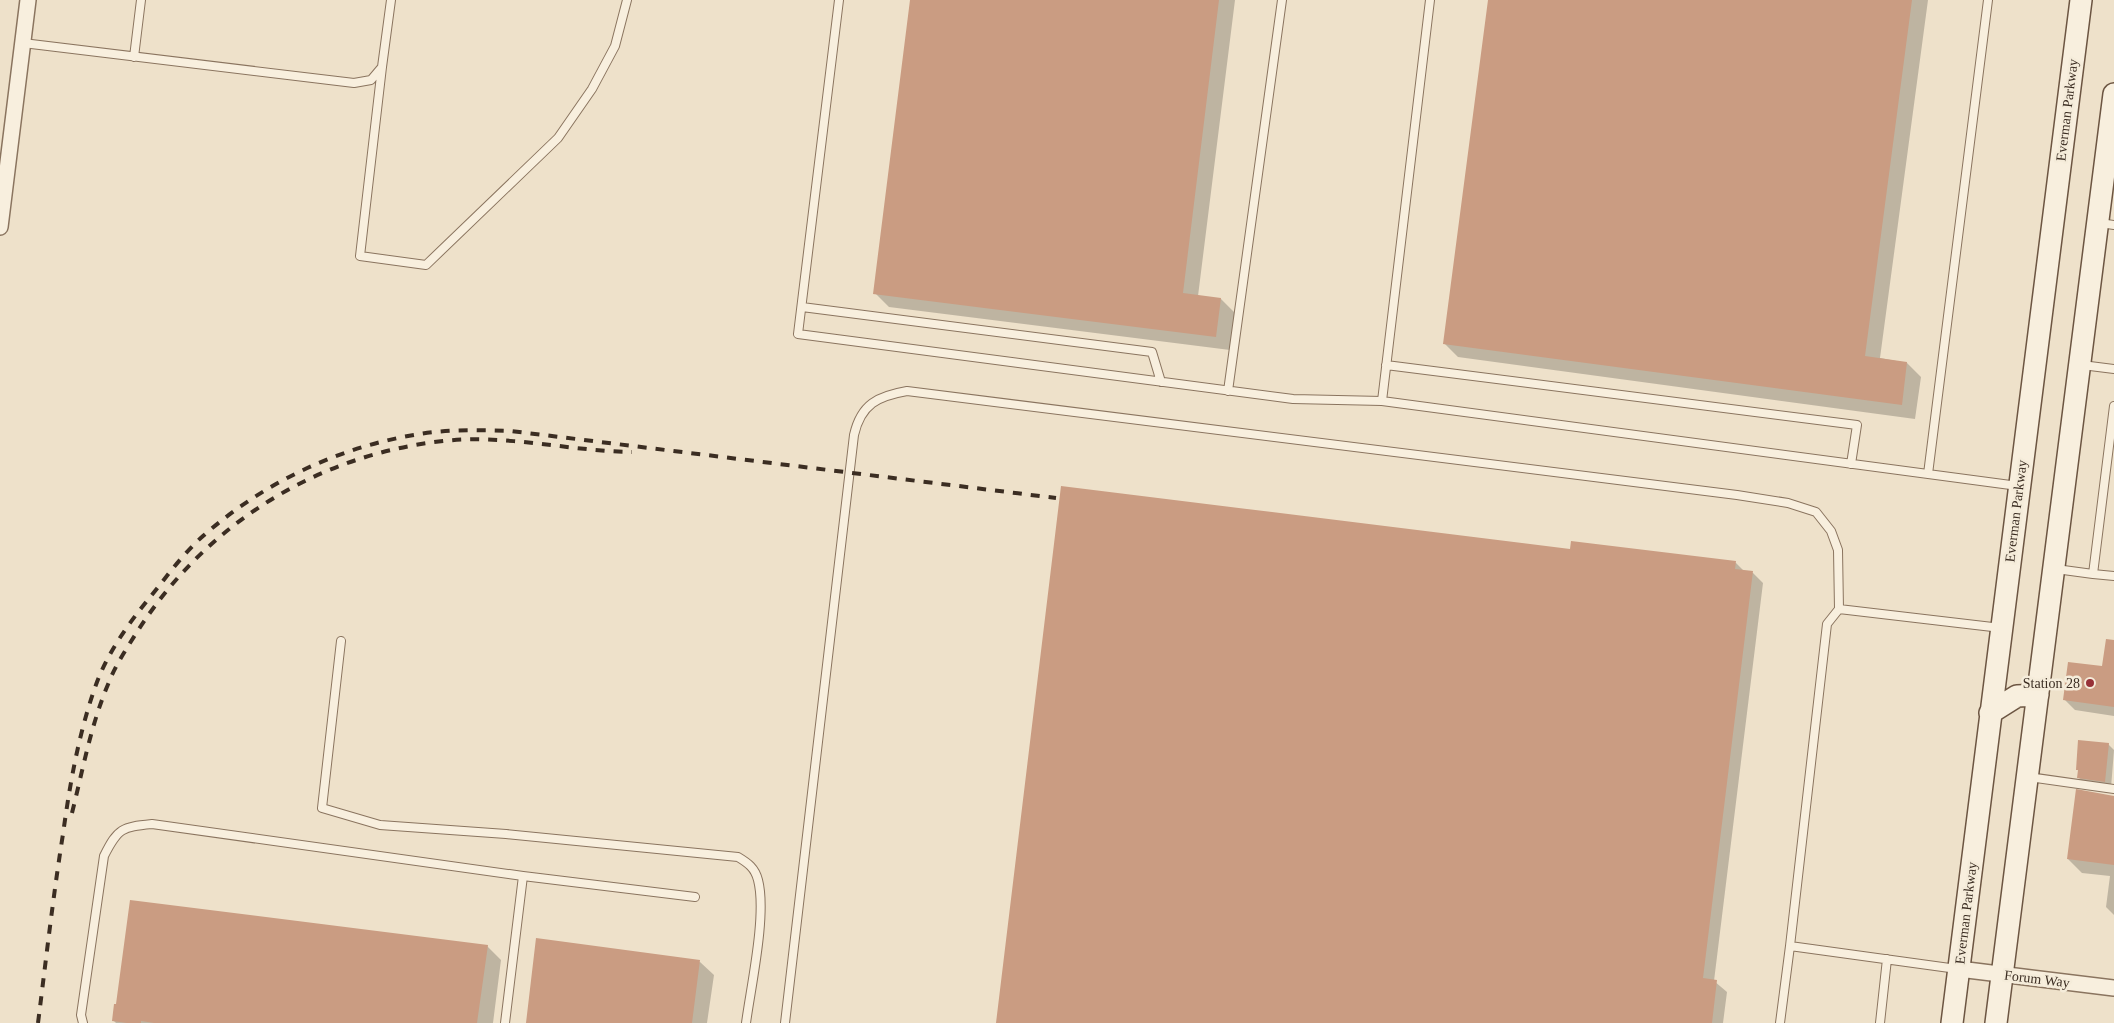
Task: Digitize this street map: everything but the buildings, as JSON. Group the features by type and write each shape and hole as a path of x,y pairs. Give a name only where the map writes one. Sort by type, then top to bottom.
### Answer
{"main road":[{"name":"Everman Parkway","path":"1952,1023 2081,0"},
{"path":"1996,1023 2080,365 2106,224 2114,94"},
{"path":"1990,713 2016,696 2038,695"}],"street":[{"path":"0,227 28,0"},
{"name":"Forum Way","path":"1959,969 2114,988"}],"lane":[{"path":"134,56 140,0"},
{"path":"391,0 360,256 426,264 558,138 592,89 615,46 628,0"},
{"path":"839,0 798,334 1293,399 1382,401 2019,486"},
{"path":"1228,391 1282,0"},
{"path":"1382,401 1430,0"},
{"path":"1928,474 1988,0"},
{"path":"23,43 354,83 371,80 382,67"},
{"path":"802,307 1152,352 1161,382"},
{"path":"1386,365 1857,425 1851,464"},
{"path":"2080,365 2114,369"},
{"path":"785,1023 854,435 857,422 865,410 876,400 890,394 908,391 1728,493 1788,504 1816,512 1831,531 1838,550 1839,608 1827,624 1780,1023"},
{"path":"2093,574 2114,406"},
{"path":"2054,568 2114,576"},
{"path":"1839,608 2001,628"},
{"path":"341,641 322,808 380,825 506,834 738,857 750,864 758,878 761,896 760,922 746,1023"},
{"path":"2027,777 2114,789"},
{"path":"83,1023 81,1015 104,856 112,839 126,827 152,824 523,876 695,897"},
{"path":"505,1023 523,876"},
{"path":"1790,946 1959,969"},
{"path":"1880,1023 1887,959"}],"railway":[{"path":"38,1023 56,881 72,776 85,719 102,669 130,623 172,569 203,536 252,499 305,469 361,447 390,440 443,431 488,430 511,431 1056,498"},
{"path":"72,813 97,714 112,675 129,644 164,594 196,559 230,528 268,502 308,479 351,462 396,449 443,441 467,439 514,441 632,452"}],"place":[{"name":"Station 28","path":"2090,683"}]}
